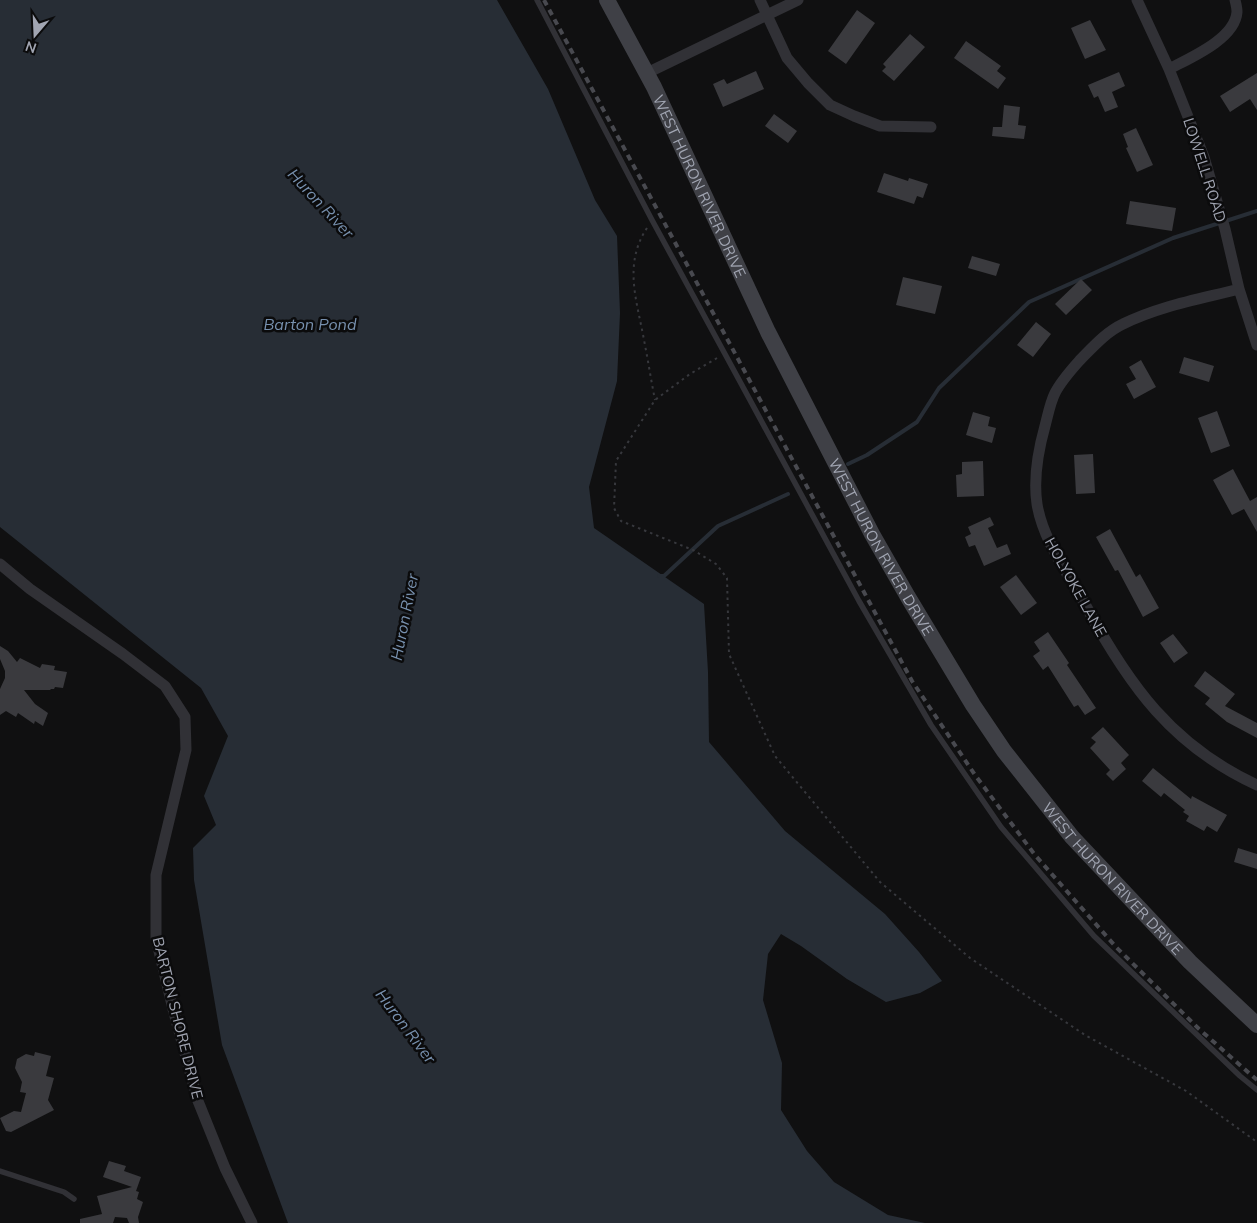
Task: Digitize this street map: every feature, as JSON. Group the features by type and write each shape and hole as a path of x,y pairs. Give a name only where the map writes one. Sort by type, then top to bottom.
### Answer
{"street":[{"name":"WEST HURON RIVER DRIVE","path":"607,0 647,73 768,332 872,534 973,705 1004,751 1072,837 1190,962 1257,1025"},
{"path":"760,0 787,58 830,105 880,126 931,127"},
{"path":"647,73 798,0"},
{"name":"LOWELL ROAD","path":"1138,0 1169,69 1204,157 1225,229 1239,289 1257,345"},
{"path":"1169,69 1205,50 1229,32 1237,12 1235,0"},
{"name":"HOLYOKE LANE","path":"1239,289 1169,306 1122,324 1098,341 1068,373 1055,394 1038,452 1036,478 1037,504 1052,547 1101,634 1138,690 1171,727 1204,756 1257,785"},
{"name":"BARTON SHORE DRIVE","path":"0,564 30,589 124,654 165,686 185,717 186,750 156,875 156,939 198,1101 225,1168 252,1223"}],"lane":[{"path":"537,0 652,220 859,601 931,725 1002,827 1094,936 1257,1090"},
{"path":"0,1170 64,1192 74,1199"}],"path":[{"path":"652,220 641,237 635,260 633,286 655,400"},
{"path":"725,354 690,374 655,400 616,461 614,508 621,521 692,550 716,564 727,578 729,654 775,756 880,882 970,958 1085,1035 1186,1091 1257,1142"}],"water":[{"name":"Barton Pond","path":"0,0 497,0 548,89 595,200 617,236 620,313 617,381 589,487 594,528 704,604 708,672 709,742 785,831 885,914 942,981 920,993 886,1002 847,979 781,934 768,954 763,1000 782,1063 781,1110 807,1151 834,1182 888,1215 925,1223 288,1223 222,1045 194,880 193,848 216,825 204,796 228,736 201,688 0,527"}],"building":[{"path":"857,10 875,23 846,64 828,51"},
{"path":"1090,20 1106,50 1085,59 1071,28"},
{"path":"910,34 925,47 894,81 882,71 886,67 883,64"},
{"path":"966,41 1001,66 997,71 1006,78 998,89 954,58"},
{"path":"756,71 764,89 723,107 713,84 724,79 727,84"},
{"path":"1119,72 1125,86 1112,92 1118,107 1105,112 1098,96 1094,98 1088,85"},
{"path":"1257,73 1257,110 1250,99 1230,112 1220,96"},
{"path":"1004,105 1020,107 1018,125 1026,126 1024,139 992,136 993,127 1002,127"},
{"path":"774,114 797,131 788,143 765,126"},
{"path":"1136,128 1153,165 1137,172 1126,148 1128,147 1123,134"},
{"path":"884,173 908,181 909,178 928,184 923,198 917,196 914,204 877,192"},
{"path":"1130,201 1176,208 1172,231 1126,224"},
{"path":"972,256 1000,264 996,276 968,268"},
{"path":"903,277 942,286 935,314 896,305"},
{"path":"1081,279 1092,290 1066,315 1055,304"},
{"path":"1036,322 1051,334 1033,357 1017,345"},
{"path":"1184,357 1214,366 1209,382 1179,373"},
{"path":"1141,360 1156,387 1134,399 1126,384 1136,379 1129,367"},
{"path":"1217,411 1230,446 1211,453 1198,418"},
{"path":"973,412 990,417 988,426 996,428 992,443 966,435"},
{"path":"1093,454 1095,493 1076,494 1074,455"},
{"path":"983,461 984,496 957,497 956,475 962,474 962,462"},
{"path":"1233,469 1250,501 1257,497 1257,532 1244,509 1232,515 1213,480"},
{"path":"990,517 994,525 988,528 997,548 1007,544 1011,554 984,566 975,545 969,547 965,537 971,534 968,527"},
{"path":"1110,529 1136,577 1140,574 1159,608 1143,617 1118,570 1115,571 1096,537"},
{"path":"1016,575 1037,603 1021,615 1000,587"},
{"path":"1048,632 1069,663 1067,665 1096,708 1085,715 1078,705 1074,707 1048,666 1043,670 1033,656 1040,651 1034,642"},
{"path":"1173,634 1188,653 1174,663 1160,643"},
{"path":"0,646 8,651 17,662 20,658 40,668 42,664 55,666 54,670 67,672 63,688 24,690 35,704 48,713 43,726 35,721 34,724 18,713 16,717 6,711 0,715 0,689 5,678 5,671 0,659"},
{"path":"1205,671 1235,694 1225,706 1257,723 1257,738 1227,722 1205,704 1210,698 1194,686"},
{"path":"1103,727 1129,755 1121,763 1126,769 1113,781 1106,774 1110,770 1090,748 1096,742 1091,738"},
{"path":"1153,768 1191,799 1192,796 1227,815 1217,832 1207,826 1204,831 1186,821 1189,816 1183,812 1185,810 1164,793 1161,797 1142,781"},
{"path":"1238,848 1257,854 1257,869 1234,862"},
{"path":"35,1052 51,1056 46,1076 54,1078 48,1100 54,1110 11,1132 6,1131 0,1118 14,1111 21,1112 26,1093 20,1092 22,1082 15,1068 17,1059 26,1054 34,1056"},
{"path":"109,1161 126,1166 124,1171 141,1177 136,1191 139,1192 137,1199 143,1202 138,1217 139,1223 129,1223 127,1218 115,1217 113,1223 80,1223 80,1219 102,1214 97,1196 132,1187 103,1177"}],"waterway":[{"path":"848,464 867,455 917,422 939,388 1029,302 1173,238 1257,211"},
{"path":"659,576 664,576 718,526 788,494"}],"railway":[{"path":"544,0 912,681 975,775 1035,855 1116,947 1199,1029 1257,1080"}],"water label":[{"name":"Huron River","path":"321,203"},
{"name":"Huron River","path":"404,617"},
{"name":"Huron River","path":"406,1026"}]}
